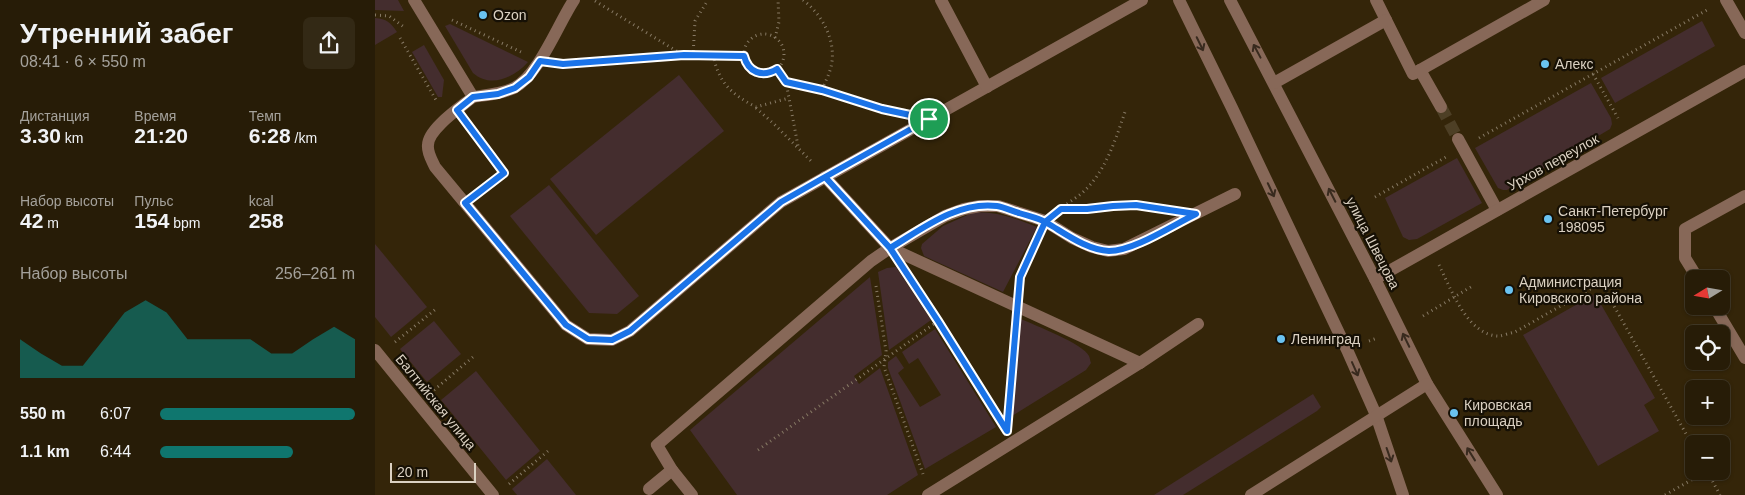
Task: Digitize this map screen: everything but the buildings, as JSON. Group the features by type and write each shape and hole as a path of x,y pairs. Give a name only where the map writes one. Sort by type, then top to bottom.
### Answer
{"street":[{"path":"414,0 473,97"},
{"path":"574,0 529,77 515,88 498,94 473,97 432,132 427,144 429,156 435,167 566,325 588,339 612,340 630,331 781,202 1142,0"},
{"path":"941,0 987,87"},
{"path":"1179,0 1254,153 1376,415 1403,495"},
{"name":"улица Швецова","path":"1230,0 1375,279 1427,384 1497,495"},
{"path":"1376,0 1413,74 1544,0"},
{"path":"1726,0 1745,33"},
{"path":"1274,83 1386,20"},
{"path":"1420,70 1441,107"},
{"name":"Урхов переулок","path":"1375,279 1745,71"},
{"path":"1461,143 1497,210"},
{"path":"825,177 890,248 1140,363"},
{"path":"692,495 672,470 657,445 871,261 945,216 964,209 980,206 998,206 1045,222 1072,238 1092,247 1108,251 1124,249 1235,194"},
{"path":"1692,270 1685,258 1685,229 1745,196"},
{"path":"1719,315 1745,358"},
{"path":"929,494 1010,436 1140,363 1198,324"},
{"name":"Балтийская улица","path":"377,353 418,403 498,492"},
{"path":"1251,495 1427,384"},
{"path":"649,489 672,470"}],"path":[{"path":"592,0 684,55"},
{"path":"693,56 695,21 708,0"},
{"path":"775,38 779,22 778,0"},
{"path":"803,0 812,6 821,19 828,33 832,48 831,67 822,90"},
{"path":"1375,197 1461,143 1593,74 1709,9"},
{"path":"375,15 389,16 411,31"},
{"path":"449,18 540,61 563,64 684,55 744,56"},
{"path":"757,35 770,35 775,38 780,42 783,53 783,59 777,69 765,74 753,71 744,56 744,49 747,43 757,35"},
{"path":"400,38 447,119"},
{"path":"713,56 716,71 725,86 738,98 755,107 799,147 825,177"},
{"path":"777,69 786,82 799,147"},
{"path":"1593,74 1629,136"},
{"path":"786,82 822,90 882,109 929,119"},
{"path":"755,107 789,98"},
{"path":"1126,109 1115,141 1101,168 1083,191 1061,209 1136,205 1196,214"},
{"path":"457,110 504,173 465,203"},
{"path":"1010,436 1020,277 1045,222"},
{"path":"1430,248 1467,318 1477,328 1487,334 1499,336 1515,332 1601,283 1687,435"},
{"path":"871,261 886,351 884,367 929,494"},
{"path":"912,282 1010,436"},
{"path":"1423,316 1475,285"},
{"path":"377,353 436,309"},
{"path":"758,450 938,321"},
{"path":"1369,341 1377,338"},
{"path":"418,403 473,357"},
{"path":"498,492 548,451"},
{"path":"1665,495 1707,471 1720,495"}],"shaded area":[{"path":"375,0 398,0 404,11 375,10"},
{"path":"375,18 388,22 397,32 375,45"},
{"path":"1702,21 1715,46 1615,103 1601,78"},
{"path":"450,24 528,62 510,76 502,79 495,81 480,78 473,73 445,26"},
{"path":"424,45 444,80 442,97 438,97 412,52"},
{"path":"679,75 724,131 596,235 550,179"},
{"path":"1591,83 1611,118 1612,124 1610,129 1507,190 1498,188 1475,148"},
{"path":"1457,158 1482,203 1417,239 1409,240 1403,237 1385,198"},
{"path":"549,185 639,296 617,314 589,313 510,216"},
{"path":"974,212 1006,216 1037,227 1003,292 924,256 921,248 922,244 943,226"},
{"path":"375,244 427,307 391,337 375,317"},
{"path":"896,267 931,320 889,350 878,272"},
{"path":"870,277 882,355 854,376 859,384 880,368 918,475 887,495 737,495 690,430"},
{"path":"1595,294 1655,398 1644,405 1659,431 1598,466 1523,335"},
{"path":"1021,319 1078,346 1089,356 1091,363 1086,370 1012,416"},
{"path":"434,321 461,354 427,382 400,349"},
{"path":"935,329 996,427 925,469 888,368 888,362 896,356 904,368 898,373 920,407 941,395 918,358 909,364 902,352"},
{"path":"476,371 540,451 506,480 441,400"},
{"path":"1313,394 1321,407 1317,411 1183,495 1154,495"},
{"path":"547,459 576,495 517,495 512,489"}],"tunnel":[{"path":"1441,107 1458,139"}],"place":[{"name":"Ozon","path":"483,15"},
{"name":"Алекс","path":"1545,64"},
{"name":"Санкт-Петербург 198095","path":"1548,219"},
{"name":"Администрация Кировского района","path":"1509,290"},
{"name":"Ленинград","path":"1281,339"},
{"name":"Кировская площадь","path":"1454,413"}],"route":[{"path":"929,119 825,177 857,213 890,248 1007,431 1020,277 1045,222 1061,209 1113,206 1160,207 1196,214 1141,242 1124,249 1108,251 1092,247 1072,238 1045,222 998,206 980,206 964,209 945,216 890,248 825,177 781,202 630,331 612,340 588,339 566,325 465,203 504,173 457,110 473,97 498,94 515,88 529,77 540,61 563,64 684,55 744,56 753,71 765,74 777,69 786,82 822,90 882,109 929,119"}]}
